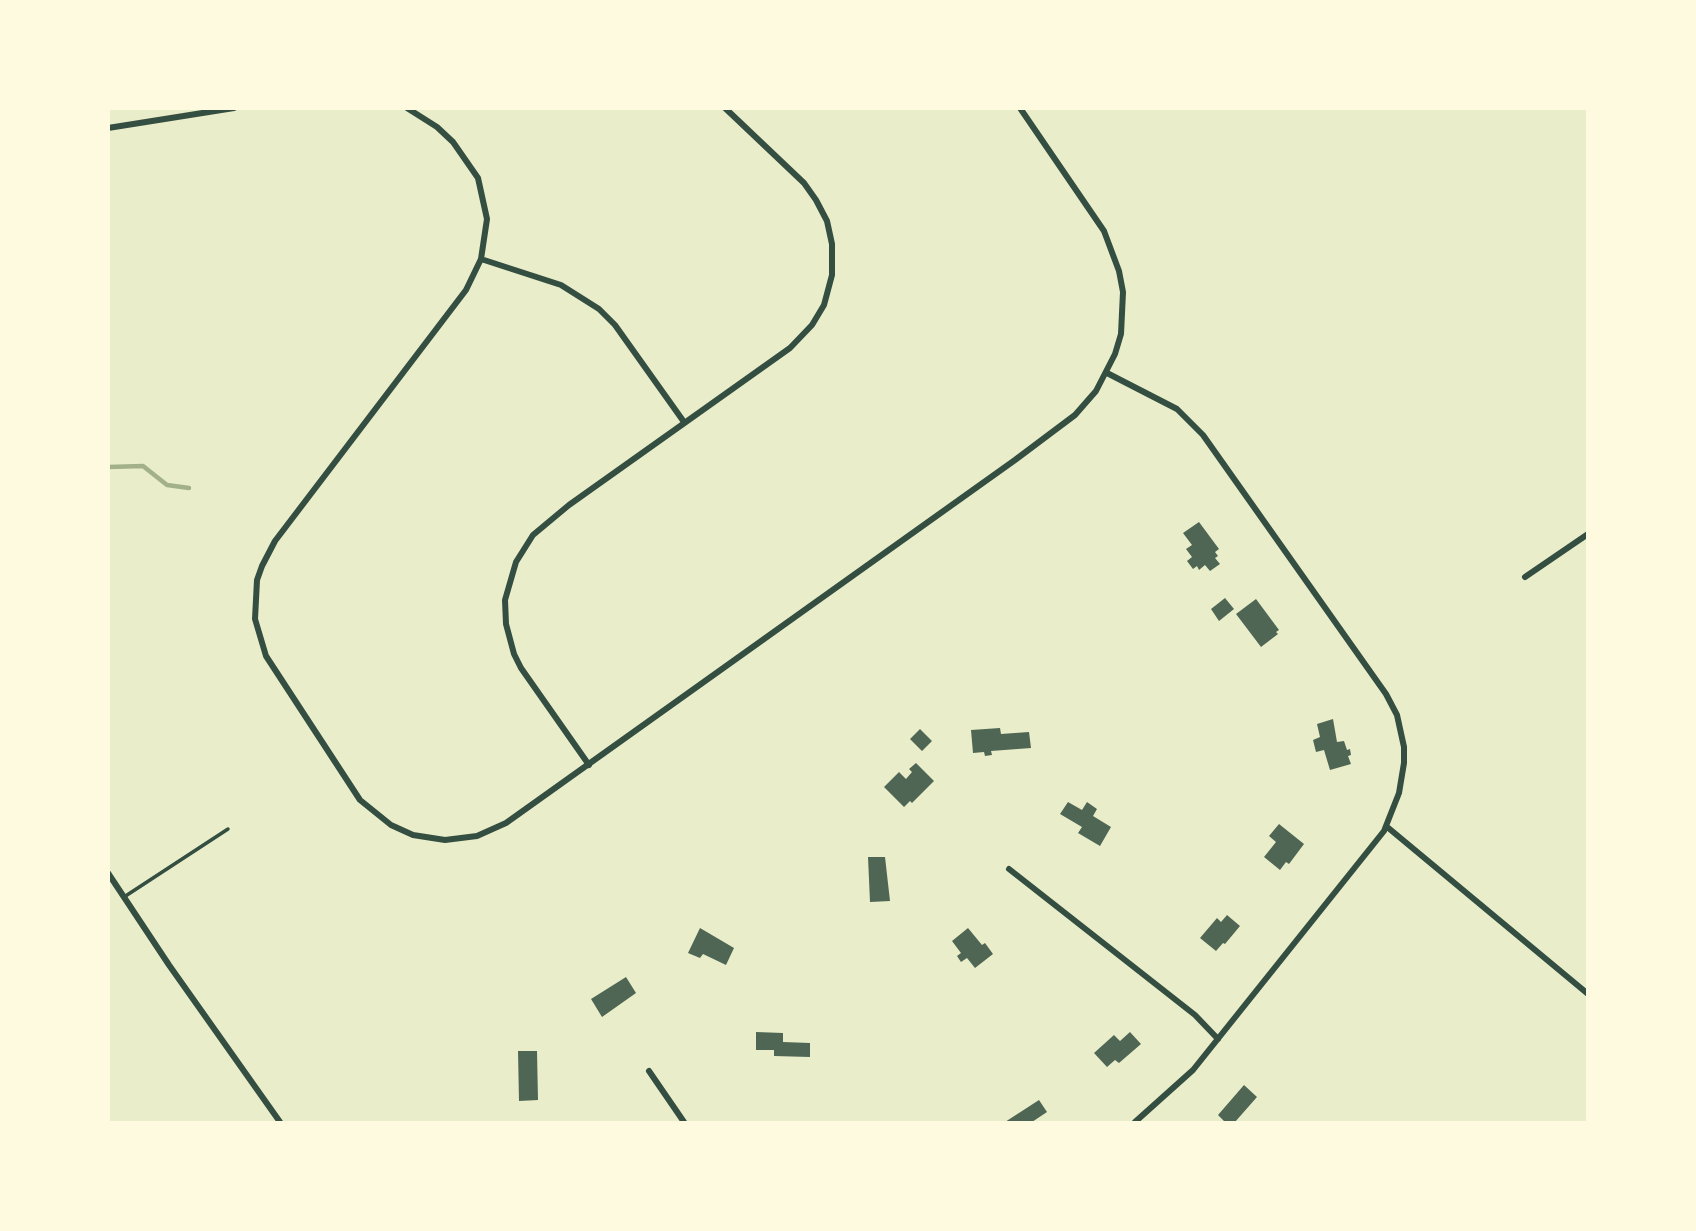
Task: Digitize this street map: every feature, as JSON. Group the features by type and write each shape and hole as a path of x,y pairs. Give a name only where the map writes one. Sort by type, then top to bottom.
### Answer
{"street":[{"path":"108,128 234,108"},
{"path":"407,108 438,127 453,142 478,178 487,219 481,259 466,290 268,552 255,596 258,634 266,656 355,793 371,811 391,825 413,835 461,839 492,831 506,823 589,765 1075,415 1096,391 1115,354 1123,313 1123,292 1113,250 1093,213 1020,108"},
{"path":"589,765 514,654 506,624 505,600 508,584 524,548 542,527 790,348 802,337 824,305 832,275 832,244 827,221 816,200 804,183 725,108"},
{"path":"481,259 561,285 599,309 615,324 684,422"},
{"path":"1107,373 1177,409 1191,421 1386,694 1402,731 1404,763 1399,793 1386,826 1193,1070 1135,1122"},
{"path":"1525,577 1587,534"},
{"path":"1386,826 1587,994"},
{"path":"1009,869 1195,1015 1218,1040"},
{"path":"108,873 280,1122"},
{"path":"649,1071 684,1122"}],"lane":[{"path":"124,897 228,829"}],"building":[{"path":"1199,522 1219,549 1215,552 1218,556 1215,558 1220,564 1210,571 1205,565 1199,570 1197,566 1193,569 1187,561 1192,557 1186,549 1192,545 1183,533"},
{"path":"1225,598 1234,609 1219,621 1211,609"},
{"path":"1256,599 1279,630 1276,632 1278,634 1261,647 1236,614"},
{"path":"1333,719 1337,742 1344,741 1347,750 1350,749 1351,755 1348,756 1351,764 1330,770 1324,750 1316,752 1313,740 1320,737 1317,724"},
{"path":"1000,728 1001,734 1029,732 1031,748 991,751 992,755 985,756 984,752 973,753 971,730"},
{"path":"920,729 932,741 922,751 910,739"},
{"path":"916,763 934,781 912,803 910,801 904,807 884,787 899,772 906,779 912,772 909,769"},
{"path":"1068,802 1082,810 1087,802 1097,809 1093,816 1111,827 1100,846 1078,833 1082,827 1060,814"},
{"path":"1279,824 1304,844 1289,864 1286,862 1280,870 1264,857 1276,842 1269,836"},
{"path":"868,857 885,857 890,901 870,902"},
{"path":"1227,915 1240,926 1216,951 1200,938 1217,918 1221,922"},
{"path":"700,928 734,948 726,965 703,954 700,958 688,953"},
{"path":"968,928 993,954 975,968 967,958 961,962 957,956 961,953 952,941"},
{"path":"626,977 636,993 602,1017 591,999"},
{"path":"756,1032 783,1033 783,1042 810,1043 810,1057 774,1056 774,1050 756,1050"},
{"path":"1130,1032 1141,1044 1119,1063 1115,1060 1107,1067 1094,1053 1114,1035 1120,1041"},
{"path":"518,1051 537,1051 538,1100 519,1101"},
{"path":"1244,1085 1257,1097 1235,1122 1225,1122 1218,1115"},
{"path":"1039,1100 1047,1112 1032,1122 1005,1122"}],"waterway":[{"path":"108,467 143,466 167,485 189,488"}]}
